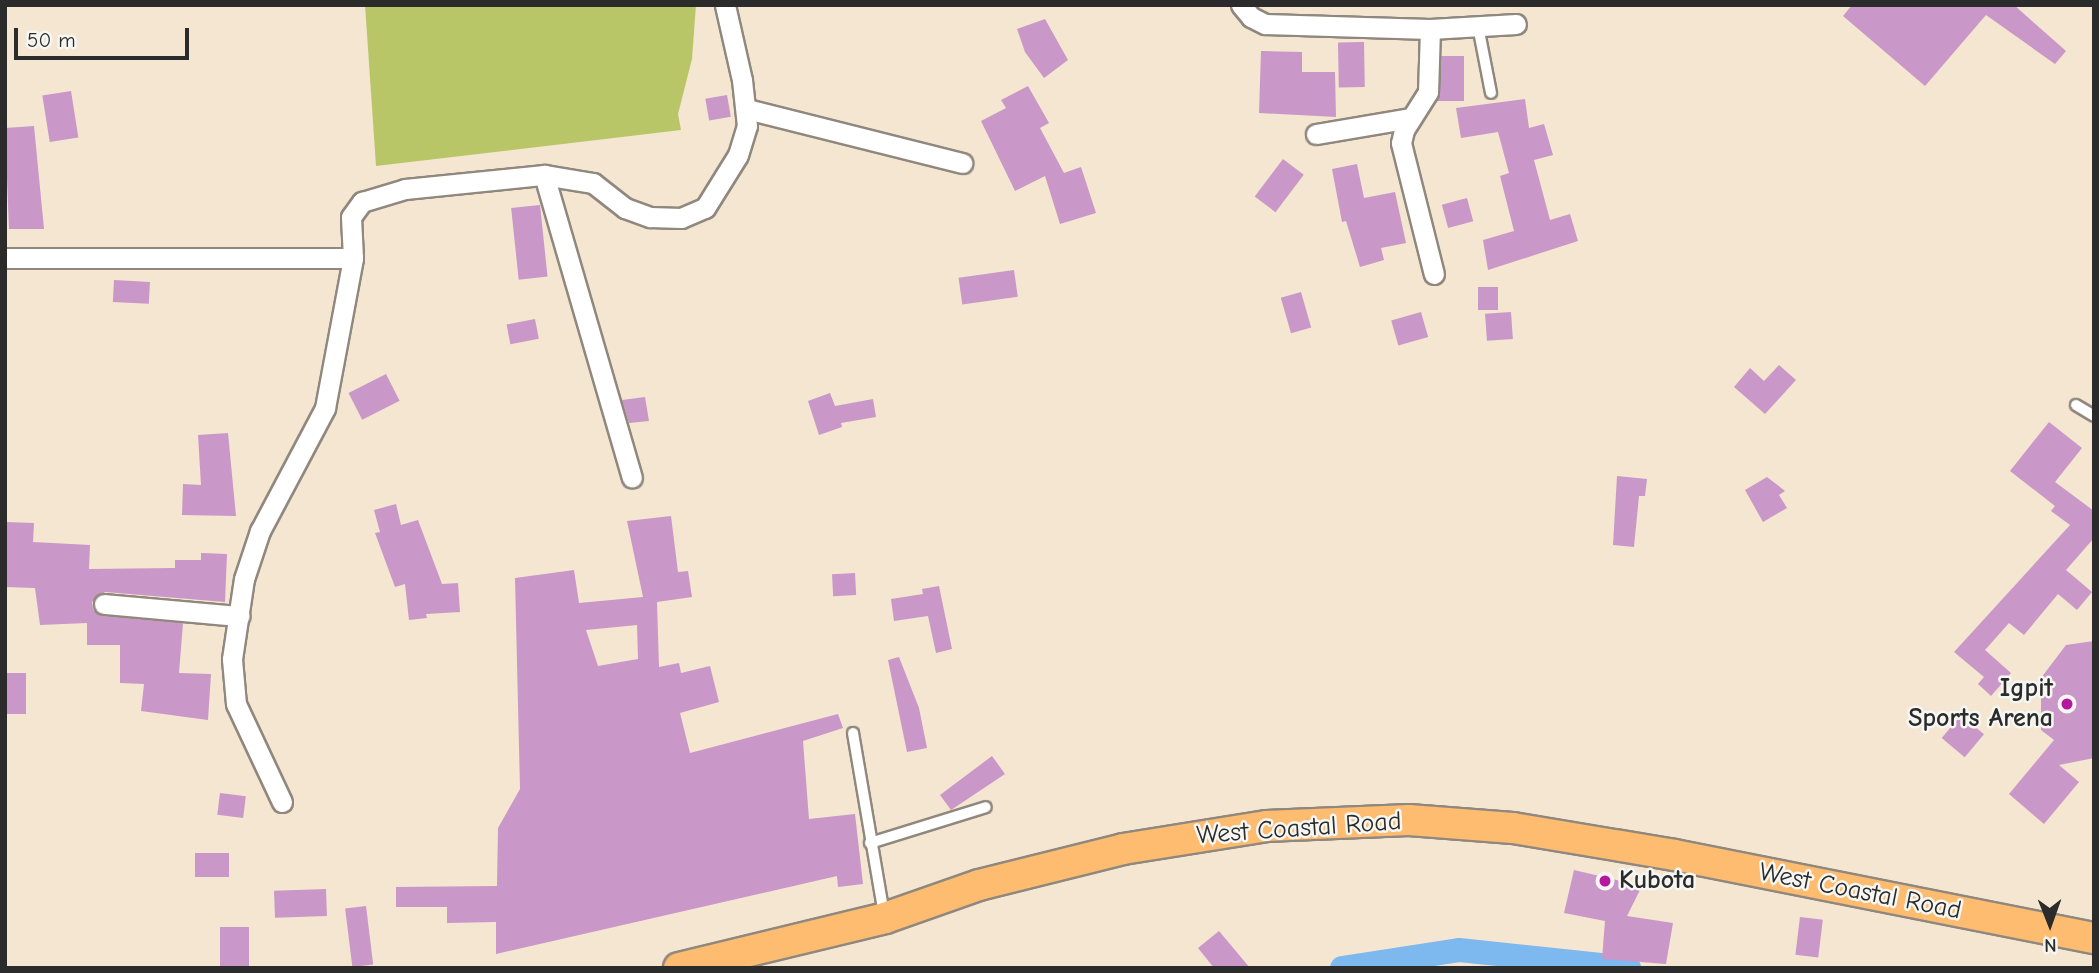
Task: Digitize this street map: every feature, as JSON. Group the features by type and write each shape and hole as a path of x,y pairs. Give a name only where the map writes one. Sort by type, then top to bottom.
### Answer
{"main road":[{"name":"West Coastal Road","path":"679,968 885,918 979,885 1135,847 1266,826 1409,820 1513,828 1674,855 2094,939"}],"street":[{"path":"282,802 236,704 232,659 244,579 260,531 324,408 354,258 351,217 362,202 405,190 544,175 593,183 625,208 650,217 681,218 705,208 719,191 738,155 747,109 724,5"},
{"path":"1241,5 1265,24 1430,29 1516,24"},
{"path":"1430,29 1428,92 1411,118 1401,144 1434,274"},
{"path":"747,109 962,163"},
{"path":"1316,134 1411,118"},
{"path":"544,175 632,477"},
{"path":"5,258 354,258"},
{"path":"104,604 239,616"}],"lane":[{"path":"1478,26 1492,93"},
{"path":"2076,405 2094,416"},
{"path":"853,733 885,918"},
{"path":"870,843 986,807"}],"green space":[{"path":"365,5 696,5 692,59 678,114 681,130 376,166"}],"building":[{"path":"1852,5 2014,5 2066,51 2055,64 1986,15 1925,86 1843,16"},
{"path":"1045,19 1068,60 1044,78 1025,52 1017,29"},
{"path":"1338,42 1364,42 1365,87 1339,87"},
{"path":"1261,51 1302,52 1302,72 1335,72 1336,117 1259,113"},
{"path":"1441,56 1464,56 1464,101 1437,101"},
{"path":"1028,86 1049,123 1040,128 1064,173 1081,167 1096,213 1060,224 1045,176 1015,191 981,121 1006,108 1001,100"},
{"path":"71,91 78,137 50,142 42,96"},
{"path":"727,95 731,117 709,120 705,99"},
{"path":"1525,99 1529,128 1544,124 1553,155 1534,160 1550,220 1570,214 1578,241 1488,270 1483,240 1514,231 1500,176 1509,173 1498,132 1461,138 1456,108"},
{"path":"34,126 44,229 9,229 5,128"},
{"path":"1283,159 1304,175 1275,212 1255,197"},
{"path":"1357,164 1364,198 1395,192 1406,243 1381,248 1384,260 1360,267 1346,221 1342,222 1332,169"},
{"path":"1467,198 1473,221 1448,228 1442,205"},
{"path":"540,205 548,277 519,280 511,208"},
{"path":"1014,270 1018,297 962,305 959,278"},
{"path":"114,280 150,282 149,304 113,302"},
{"path":"1478,287 1498,287 1498,310 1478,310"},
{"path":"1301,292 1311,328 1291,333 1281,298"},
{"path":"1421,312 1428,337 1398,346 1391,321"},
{"path":"1511,312 1513,339 1487,341 1485,314"},
{"path":"535,319 539,339 510,344 507,325"},
{"path":"1779,365 1796,380 1765,414 1734,387 1750,368 1764,381"},
{"path":"386,374 400,401 362,420 349,393"},
{"path":"830,393 835,406 873,399 876,417 841,423 842,427 819,435 808,401"},
{"path":"645,397 649,421 629,423 622,400"},
{"path":"2049,422 2082,448 2055,482 2094,511 2094,538 2066,570 2092,592 2077,610 2058,594 2024,635 2009,623 1985,650 2011,673 1991,696 1978,684 1984,677 1954,652 2070,525 2051,511 2055,506 2010,471"},
{"path":"228,433 236,516 182,515 183,484 201,485 198,435"},
{"path":"1617,476 1647,479 1645,496 1639,496 1634,547 1613,545"},
{"path":"1767,477 1785,491 1779,495 1787,508 1763,522 1745,490"},
{"path":"396,504 401,525 418,520 442,584 458,583 460,612 426,614 427,618 409,620 405,584 395,587 375,533 380,532 374,510"},
{"path":"671,516 678,572 688,571 692,597 657,602 659,667 679,663 681,673 710,666 719,702 680,713 690,753 838,714 843,728 803,741 809,819 855,814 863,884 838,887 837,876 496,954 496,922 447,923 447,907 396,907 396,887 497,886 498,828 520,789 515,578 574,570 579,603 643,597 627,521","holes":["637,625 638,659 598,666 586,630"]},
{"path":"5,522 34,523 33,542 90,545 89,569 175,568 175,560 201,560 201,553 227,554 225,602 105,592 92,602 93,610 103,616 183,623 179,673 211,674 208,720 141,711 144,684 120,683 120,645 87,645 87,623 40,625 35,588 5,587"},
{"path":"855,573 856,595 833,596 832,574"},
{"path":"939,586 952,649 936,653 928,616 894,621 891,599 923,594 922,589"},
{"name":"Igpit Sports Arena","path":"2094,641 2094,758 2059,765 2079,782 2044,824 2009,794 2054,740 2041,730 2041,678 2066,645"},
{"path":"899,657 919,708 927,748 907,752 888,660"},
{"path":"5,673 26,673 26,714 5,714"},
{"path":"1961,715 1984,734 1965,757 1942,738"},
{"path":"992,756 1005,774 951,810 940,795"},
{"path":"220,793 246,796 243,818 217,815"},
{"path":"195,853 229,853 229,877 195,877"},
{"path":"1574,870 1642,886 1627,916 1673,923 1666,964 1602,959 1605,921 1564,913"},
{"path":"326,889 327,916 275,918 274,891"},
{"path":"366,906 373,965 352,967 345,909"},
{"path":"1800,917 1823,920 1818,958 1795,955"},
{"path":"220,927 249,927 249,968 220,968"},
{"path":"1219,931 1250,968 1214,968 1198,948"}],"waterway":[{"path":"1342,968 1459,950 1629,968"}],"place":[{"name":"Igpit Sports Arena","path":"2067,704"},
{"name":"Kubota","path":"1605,881"}]}
